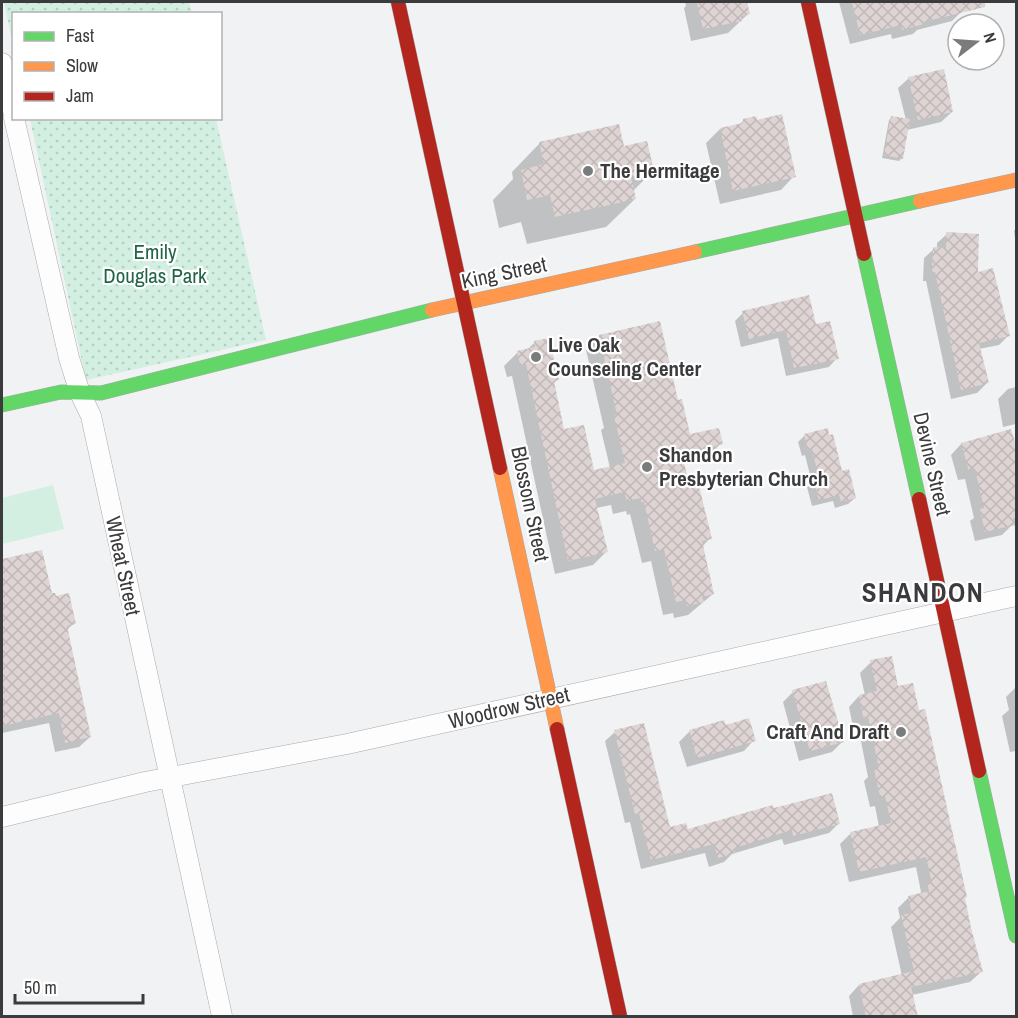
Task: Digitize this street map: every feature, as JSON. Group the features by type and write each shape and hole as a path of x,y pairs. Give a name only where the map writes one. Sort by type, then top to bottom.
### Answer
{"street":[{"name":"Blossom Street","path":"398,2 620,1017"},
{"name":"Devine Street","path":"808,2 1017,936"},
{"name":"Wheat Street","path":"2,63 12,108"},
{"name":"Wheat Street","path":"15,120 69,358 80,393 91,416 222,1017"},
{"name":"King Street","path":"2,405 61,392 101,393 368,324 1017,180"},
{"name":"Woodrow Street","path":"2,817 169,777 347,744 1017,596"}],"green space":[{"path":"4,2 189,2 192,12 12,12 12,39"},
{"name":"Emily Douglas Park","path":"30,120 216,120 266,340 86,380"},
{"path":"53,485 64,529 2,544 2,498"}],"building":[{"path":"697,2 747,2 750,14 741,16 742,21 703,29"},
{"path":"852,2 985,2 985,7 964,12 946,12 946,16 902,30 901,25 860,35"},
{"path":"944,69 953,112 918,120 908,77"},
{"path":"782,114 796,177 733,191 720,128 743,123 743,119 756,116 757,120"},
{"path":"891,116 910,119 903,159 884,155"},
{"name":"The Hermitage","path":"619,124 624,146 647,141 654,171 631,177 636,199 555,217 550,195 527,200 521,170 544,164 539,142"},
{"path":"946,232 979,234 978,272 993,268 1010,336 979,343 989,383 961,390 935,272 932,272 933,247 946,248"},
{"path":"809,295 816,324 830,321 839,359 794,368 786,330 749,339 742,311"},
{"name":"Shandon Presbyterian Church","path":"660,321 678,400 682,399 690,434 719,428 723,444 682,454 690,488 699,486 712,539 702,541 714,594 702,597 704,602 687,606 686,600 676,602 664,549 655,551 644,502 641,502 640,498 627,501 624,492 595,499 608,552 568,561 526,364 520,365 517,351 535,347 534,341 549,338 559,380 554,381 564,429 584,425 594,470 625,463 599,335"},
{"path":"828,428 829,435 833,434 842,471 849,469 856,498 841,502 839,495 819,500 813,479 819,478 812,449 808,450 804,434"},
{"path":"1011,429 1017,448 1017,518 1013,518 1014,525 985,532 980,509 984,508 975,469 969,471 961,443"},
{"path":"42,550 52,593 56,596 69,593 76,624 67,626 91,737 65,743 59,713 2,726 2,559"},
{"path":"892,656 898,686 913,683 919,710 925,709 967,897 965,898 971,928 983,972 911,987 918,1017 866,1017 859,984 914,971 901,915 912,913 908,896 929,891 927,884 932,883 926,857 859,872 850,832 891,823 885,796 880,797 874,769 879,768 868,716 863,717 859,695 877,691 870,660"},
{"path":"826,681 844,742 810,751 792,690"},
{"path":"749,718 756,741 697,758 689,730 724,720 726,725"},
{"path":"644,723 670,827 686,823 688,829 773,805 774,808 832,793 840,824 793,836 792,830 734,848 735,853 718,858 714,844 651,860 639,813 635,814 614,730"}],"traffic: fast":[{"path":"695,252 920,201"},
{"path":"864,254 919,499"},
{"path":"2,405 61,392 101,393 432,310"},
{"path":"979,771 1016,936"}],"traffic: slow":[{"path":"920,201 1016,180"},
{"path":"432,310 695,252"},
{"path":"500,468 557,729"}],"traffic: jam":[{"path":"398,2 500,468"},
{"path":"808,2 864,254"},
{"path":"919,499 979,771"},
{"path":"557,729 620,1016"}],"place":[{"name":"The Hermitage","path":"588,171"},
{"name":"Live Oak Counseling Center","path":"536,357"},
{"name":"Shandon Presbyterian Church","path":"647,467"},
{"name":"Craft And Draft","path":"901,732"}],"district":[{"name":"SHANDON","path":"923,593"}]}
